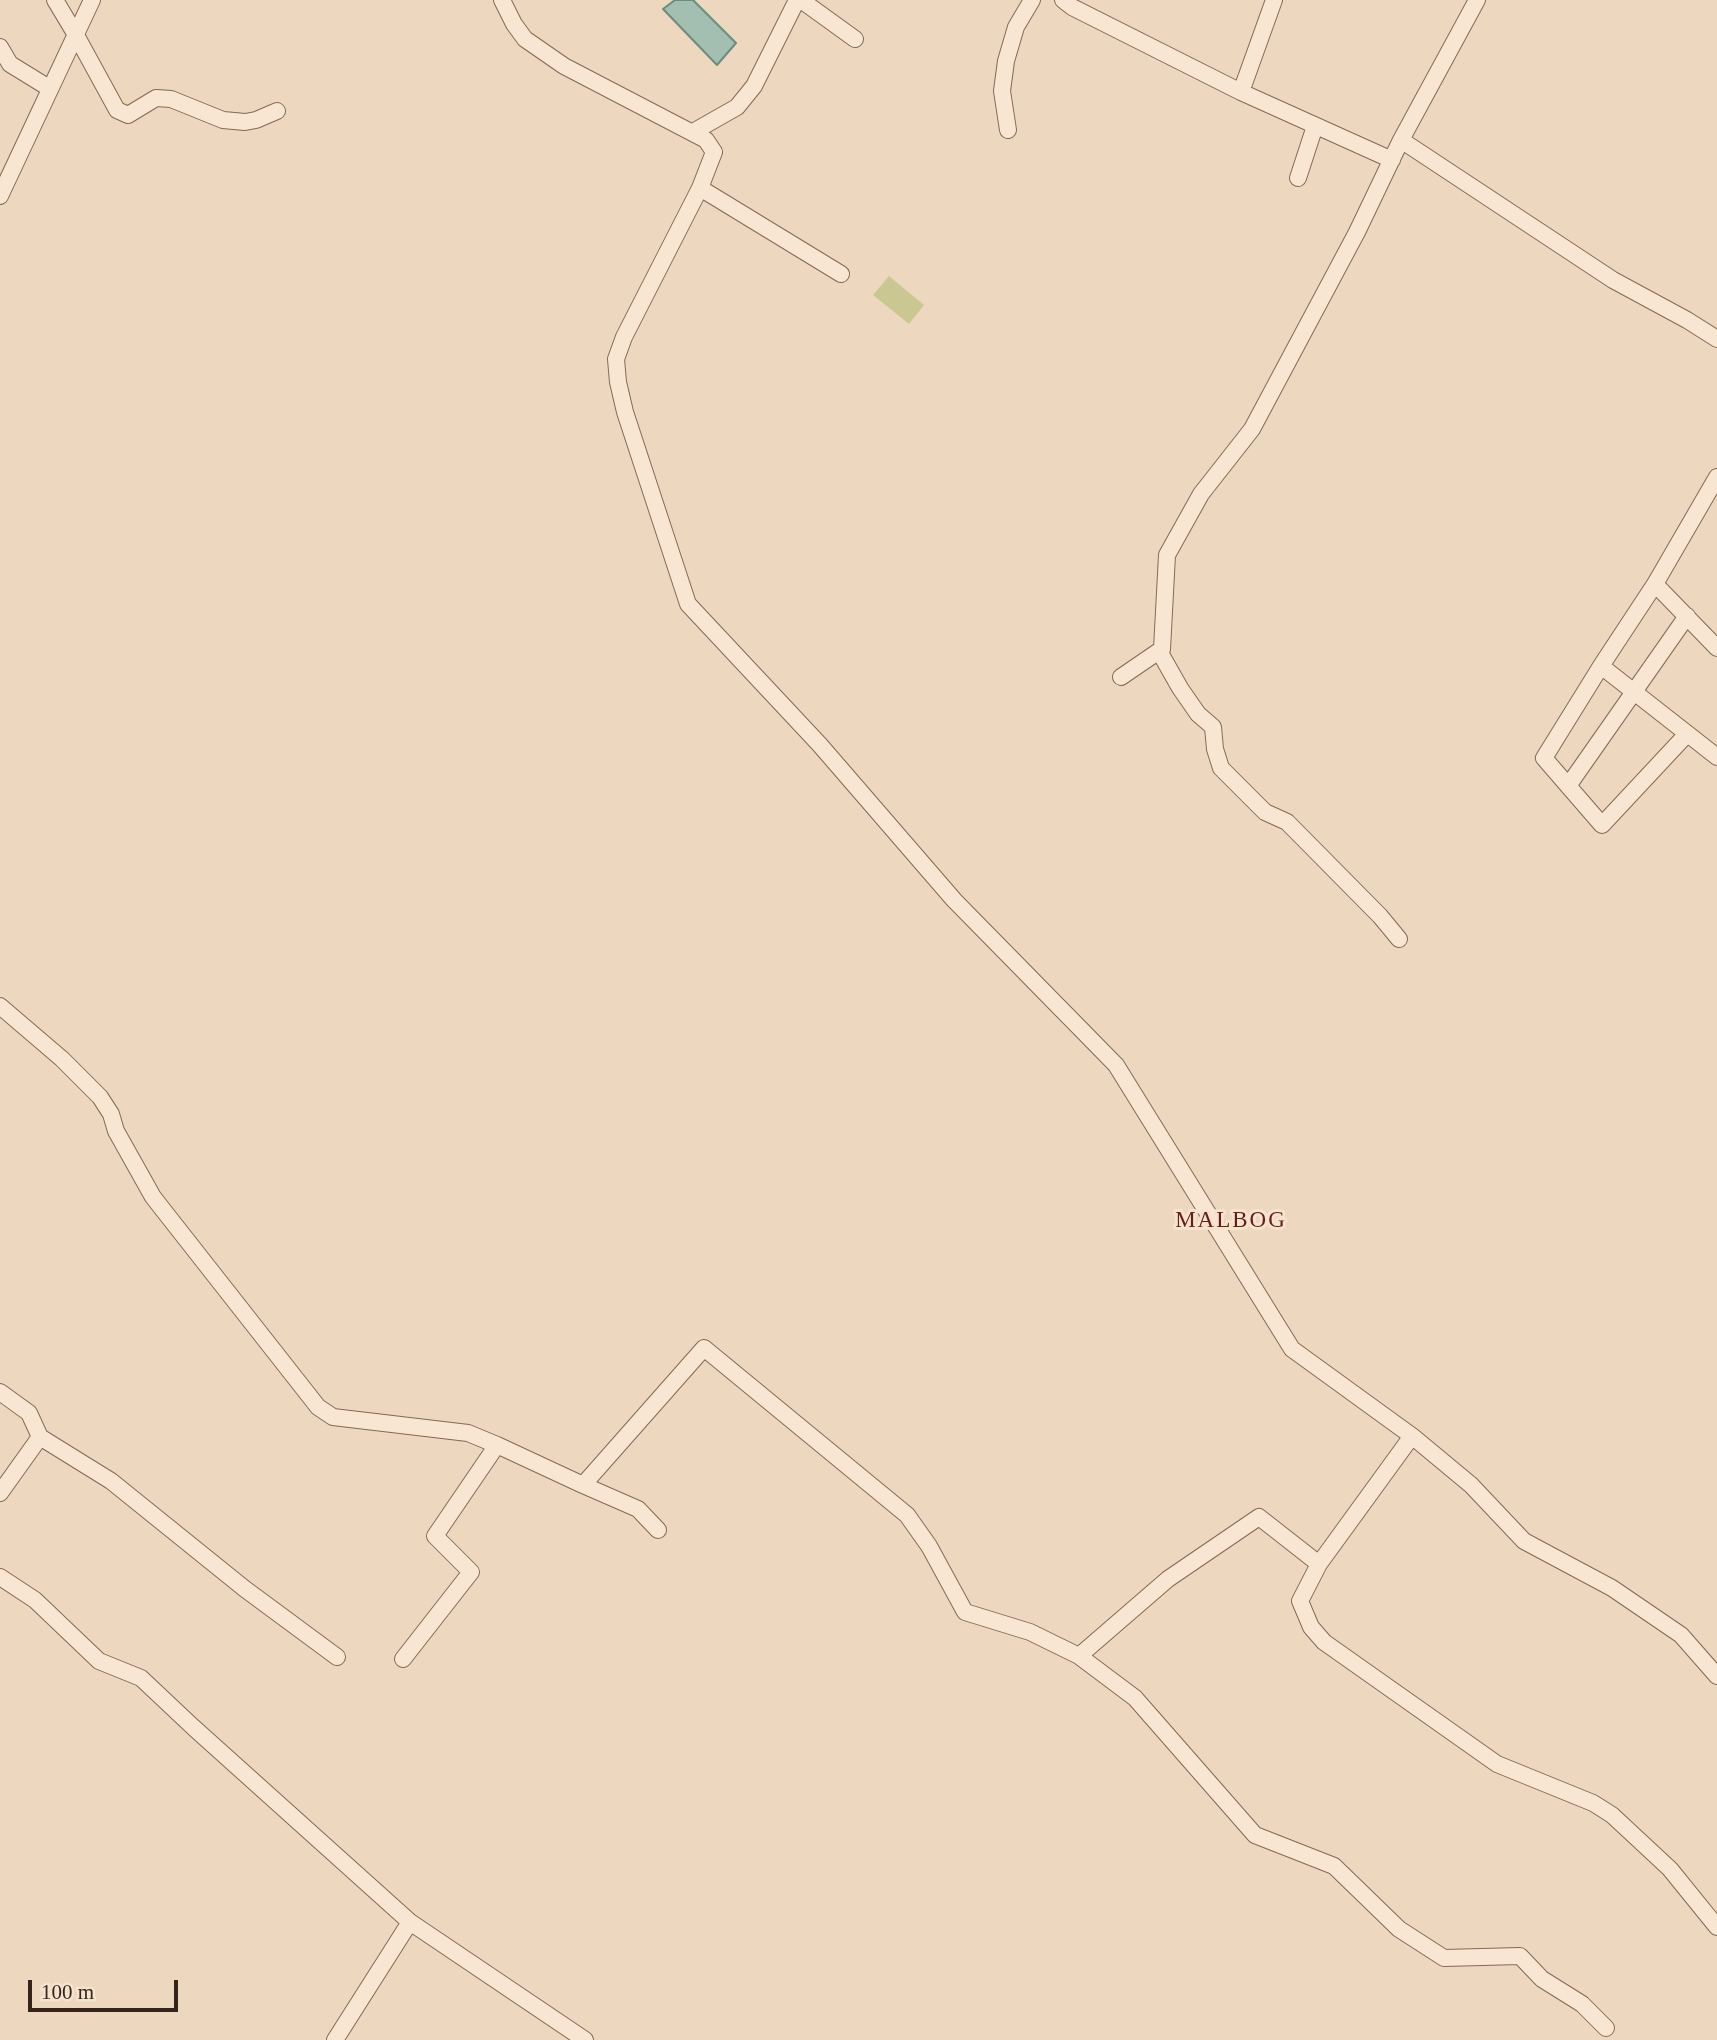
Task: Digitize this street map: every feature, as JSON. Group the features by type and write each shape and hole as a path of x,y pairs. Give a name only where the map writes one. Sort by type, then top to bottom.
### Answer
{"street":[{"path":"55,0 117,110 128,115 156,98 171,99 223,120 245,122 277,111"},
{"path":"0,196 92,0"},
{"path":"502,0 525,39 564,66 693,132 706,140 714,152 700,188 624,337 617,359 618,382 625,412 688,604 820,745 954,900 1116,1065 1292,1349 1412,1436 1471,1485 1524,1541 1612,1588 1681,1635 1717,1676"},
{"path":"693,132 737,107 754,86 799,0 855,39"},
{"path":"1008,130 1002,91 1006,61 1016,27 1032,0"},
{"path":"1063,0 1241,92 1392,160"},
{"path":"1241,92 1274,0"},
{"path":"1121,677 1162,649 1167,555 1202,494 1252,429 1357,232 1401,140 1477,0"},
{"path":"0,47 5,69 49,88"},
{"path":"1298,178 1315,126"},
{"path":"1401,140 1614,280 1717,339"},
{"path":"700,188 841,274"},
{"path":"1687,734 1602,825 1544,758 1655,584 1717,477"},
{"path":"1655,584 1717,648"},
{"path":"1568,786 1687,616"},
{"path":"1159,651 1198,714 1213,727 1215,749 1222,768 1265,812 1287,822 1380,916 1399,939"},
{"path":"1601,666 1717,757"},
{"path":"0,1006 62,1059 100,1097 153,1196 318,1407 333,1418 468,1433 638,1509 658,1530"},
{"path":"583,1485 704,1349 907,1515 929,1546 965,1612 1030,1632 1079,1656 1135,1698 1255,1835 1334,1866 1398,1929 1444,1958 1520,1956 1542,1979 1582,2004 1606,2028"},
{"path":"0,1392 29,1413 40,1437 111,1481 245,1589 337,1657"},
{"path":"1412,1436 1319,1564 1300,1601 1311,1627 1324,1642 1497,1764 1593,1802 1612,1815 1670,1869 1717,1927"},
{"path":"0,1493 40,1437"},
{"path":"403,1659 471,1572 435,1536 497,1445"},
{"path":"1079,1656 1168,1579 1259,1517 1319,1564"},
{"path":"0,1577 35,1600 99,1661 141,1678 410,1922 585,2040"},
{"path":"335,2040 410,1922"}],"shaded area":[{"path":"675,0 693,0 736,43 717,65 663,9"},
{"path":"889,276 924,305 909,324 873,295"}],"district":[{"name":"MALBOG","path":"1231,1221"}]}
